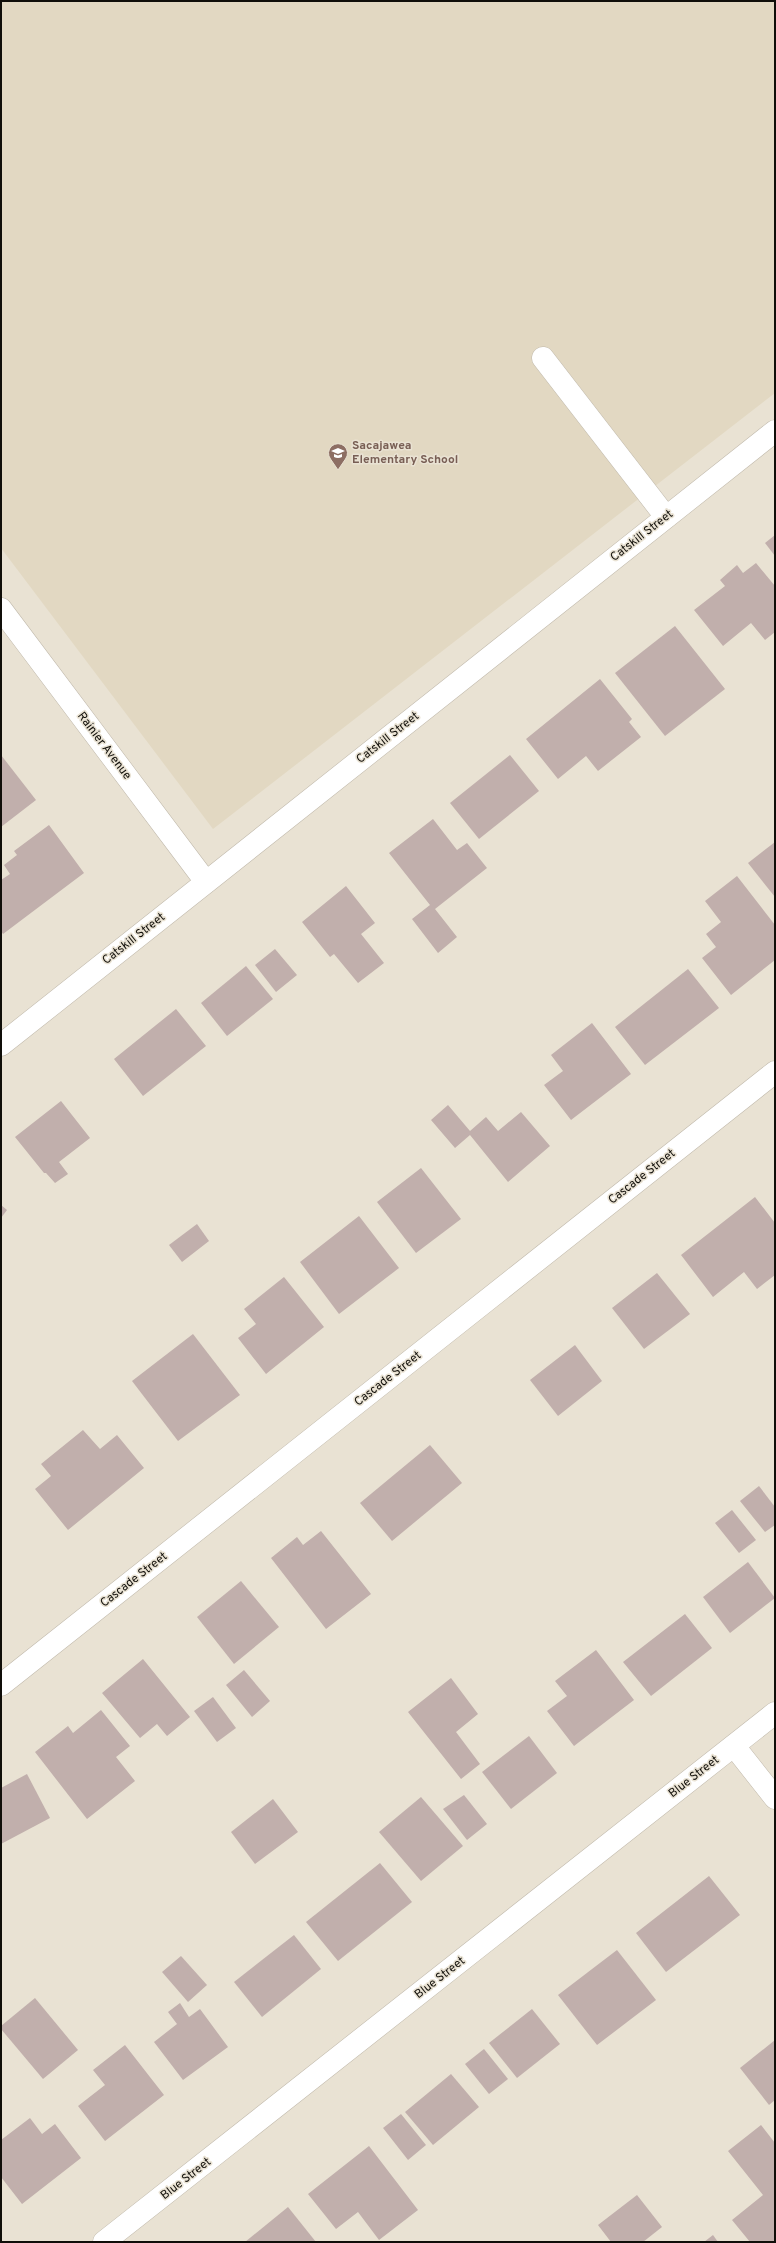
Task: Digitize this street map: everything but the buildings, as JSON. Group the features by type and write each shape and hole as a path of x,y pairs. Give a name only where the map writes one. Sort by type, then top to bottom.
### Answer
{"street":[{"path":"543,358 666,517"},
{"name":"Catskill Street","path":"1,1045 775,431"},
{"name":"Rainier Avenue","path":"1,609 206,882"},
{"name":"Cascade Street","path":"1,1685 775,1072"},
{"name":"Blue Street","path":"104,2242 775,1713"},
{"path":"734,1746 775,1798"}],"shaded area":[{"name":"Sacajawea Elementary School","path":"1,1 775,1 775,393 213,829 1,548"}],"place":[{"name":"Sacajawea Elementary School","path":"338,470"}]}
